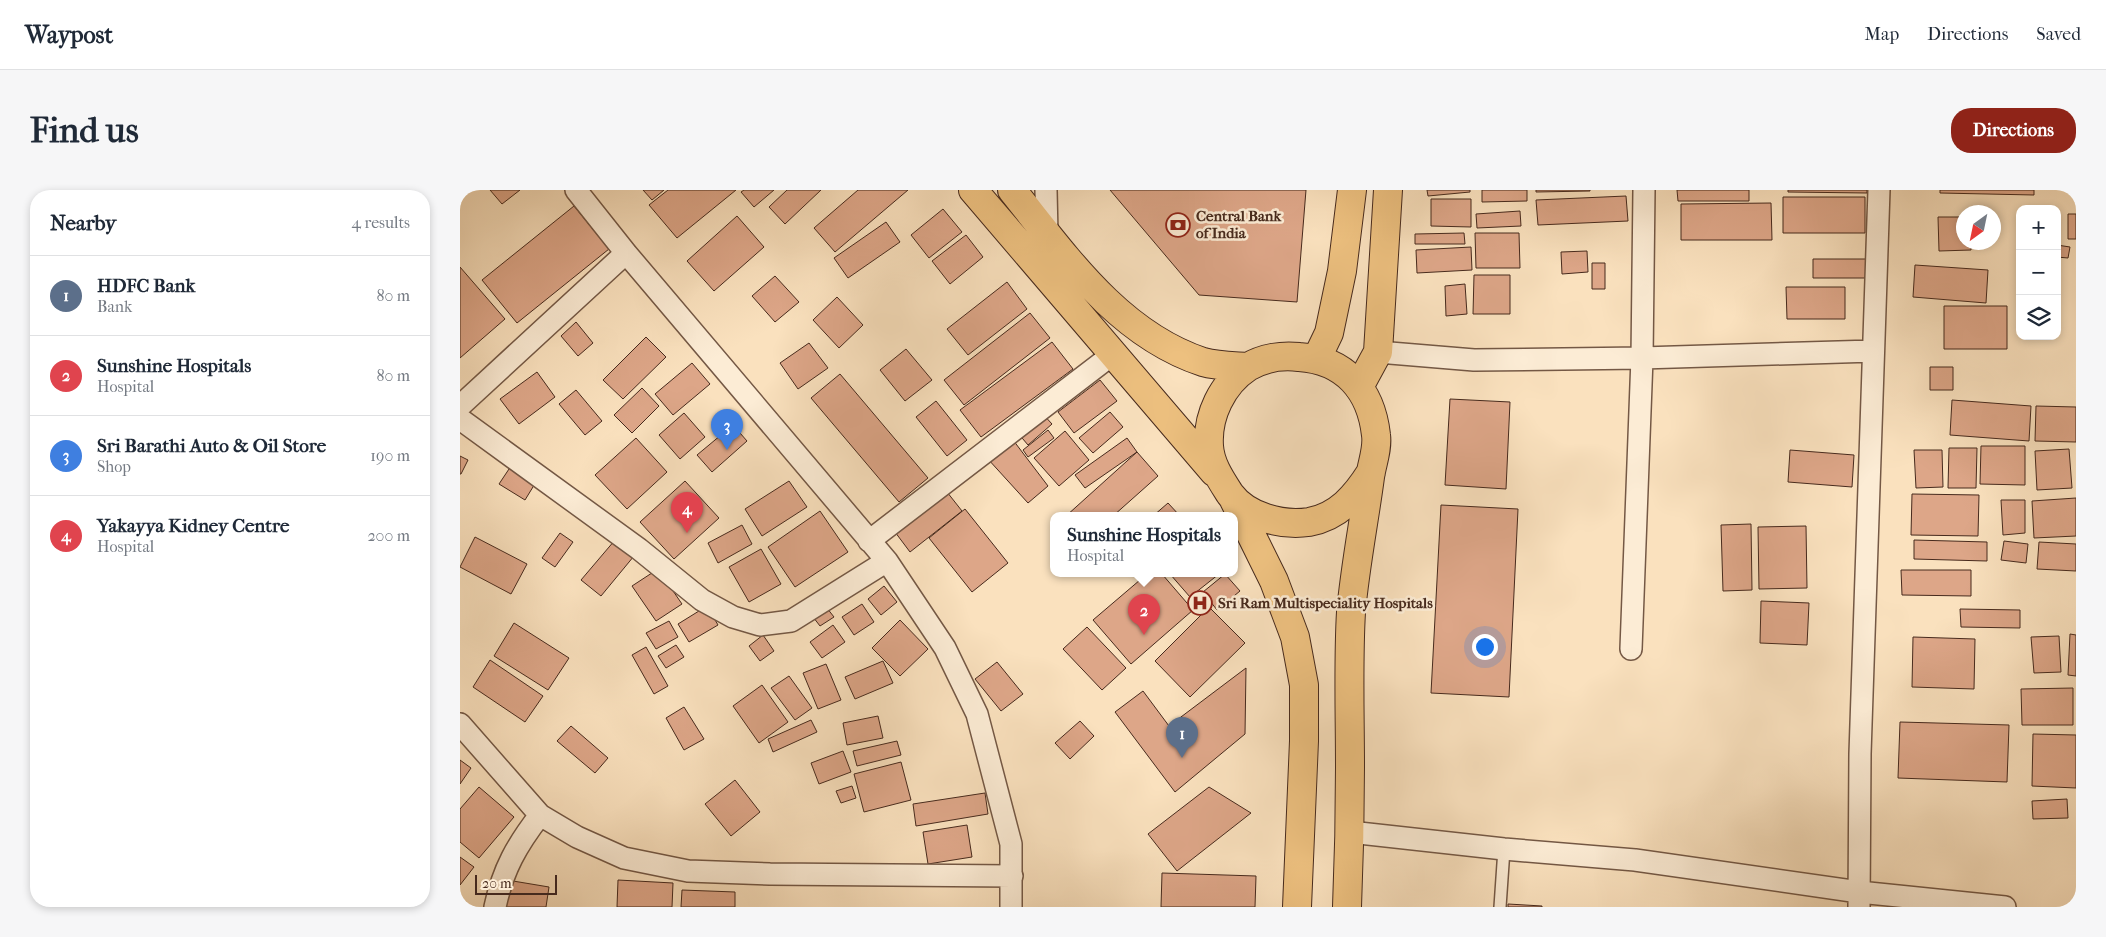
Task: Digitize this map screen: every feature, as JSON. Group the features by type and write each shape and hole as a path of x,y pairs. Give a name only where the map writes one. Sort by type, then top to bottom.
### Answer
{"main road":[{"path":"973,190 1218,477 1234,499 1274,581 1295,637 1304,685 1304,741 1297,907"},
{"path":"1012,190 1085,280 1121,316 1169,347 1204,362 1248,367"},
{"path":"1317,358 1329,333 1342,271 1352,190"},
{"path":"1359,387 1378,352 1388,190"},
{"path":"1218,477 1209,447 1212,416 1225,388 1248,367 1282,355 1317,358 1340,369 1359,387 1374,413 1377,443 1371,472 1352,609 1348,688 1350,832 1347,907"},
{"path":"1234,499 1256,515 1283,523 1310,522 1335,512 1356,495 1371,472"}],"street":[{"path":"576,190 626,253 887,561 945,648 977,714 1011,844 1011,907"},
{"path":"1046,190 1047,234"},
{"path":"1631,649 1642,358 1644,190"},
{"path":"1859,900 1860,754 1879,190"},
{"path":"460,406 626,253"},
{"path":"1378,352 1474,360 1642,358 1873,351"},
{"path":"869,541 1113,354"},
{"path":"460,419 639,549 702,600 733,618 760,625 791,621 887,561"},
{"path":"460,724 540,816 577,837 624,858 688,871 770,874 1012,876"},
{"path":"495,907 502,875 519,843 540,816"},
{"path":"1350,832 1504,849 1635,860 1859,900 2005,907"}],"lane":[{"path":"1500,907 1504,849"}],"building":[{"path":"490,190 520,190 502,204"},
{"path":"643,190 664,190 652,200"},
{"path":"668,190 736,190 677,238 649,205"},
{"path":"744,190 774,190 754,207 741,192"},
{"path":"787,190 821,190 785,224 769,207"},
{"path":"858,190 908,190 835,252 814,228"},
{"path":"1110,190 1306,190 1297,302 1199,295"},
{"path":"1427,190 1470,190 1470,192 1428,196"},
{"path":"1482,190 1527,190 1527,201 1482,202"},
{"path":"1536,190 1590,190 1590,191 1536,192"},
{"path":"1677,190 1749,190 1749,201 1678,201"},
{"path":"1788,190 1867,190 1867,193 1788,192"},
{"path":"1940,190 2034,190 2034,195 1940,193"},
{"path":"1626,196 1628,221 1538,225 1536,200"},
{"path":"1783,197 1865,197 1865,233 1783,233"},
{"path":"1431,199 1471,199 1471,227 1431,226"},
{"path":"1771,203 1772,240 1681,240 1681,204"},
{"path":"574,206 609,249 517,323 482,280"},
{"path":"943,209 962,232 929,258 911,235"},
{"path":"1520,211 1521,226 1477,228 1476,214"},
{"path":"2068,214 2076,214 2076,239 2068,239"},
{"path":"737,216 764,247 714,291 687,261"},
{"path":"1938,217 1956,217 1956,250 1971,250 1939,251"},
{"path":"886,222 900,242 848,278 834,258"},
{"path":"1464,233 1465,244 1415,244 1415,234"},
{"path":"1475,233 1519,233 1520,268 1476,268"},
{"path":"966,235 983,257 950,284 932,261"},
{"path":"2061,246 2070,247 2068,258 2061,257"},
{"path":"1471,247 1472,270 1417,273 1416,250"},
{"path":"1587,251 1588,272 1562,274 1561,252"},
{"path":"1813,259 1870,259 1870,278 1813,278"},
{"path":"1592,263 1605,263 1605,289 1592,289"},
{"path":"1915,265 1988,270 1986,303 1913,297"},
{"path":"460,267 505,319 460,358"},
{"path":"1474,275 1510,275 1510,314 1473,314"},
{"path":"775,276 799,302 775,322 752,296"},
{"path":"1007,282 1027,309 968,355 947,329"},
{"path":"1465,284 1467,314 1446,316 1445,286"},
{"path":"1786,287 1845,287 1845,319 1787,319"},
{"path":"837,297 863,325 839,348 813,320"},
{"path":"1944,306 2007,306 2007,349 1944,349"},
{"path":"1030,313 1050,338 964,405 944,380"},
{"path":"576,322 593,343 578,356 561,336"},
{"path":"646,337 666,357 623,399 603,380"},
{"path":"1052,342 1073,369 981,437 960,410"},
{"path":"809,343 828,368 798,389 780,363"},
{"path":"906,349 932,380 905,401 880,370"},
{"path":"692,363 710,384 673,415 655,394"},
{"path":"1930,367 1953,367 1953,390 1930,390"},
{"path":"537,372 555,397 519,424 500,399"},
{"path":"840,374 928,478 899,502 811,398"},
{"path":"1100,380 1117,401 1074,433 1058,412"},
{"path":"642,388 659,406 632,433 614,415"},
{"path":"576,390 602,421 585,435 559,404"},
{"path":"1450,399 1510,402 1506,489 1445,485"},
{"path":"1952,400 2031,406 2029,441 1950,435"},
{"path":"936,401 967,440 947,456 916,417"},
{"path":"2036,406 2076,407 2076,442 2035,441"},
{"path":"1041,412 1052,424 1028,445 1017,432"},
{"path":"1110,412 1123,427 1093,453 1079,438"},
{"path":"684,413 705,437 680,459 659,435"},
{"path":"733,425 747,441 712,472 697,455"},
{"path":"1048,430 1054,438 1028,457 1023,450"},
{"path":"1065,431 1089,460 1059,486 1034,458"},
{"path":"636,438 667,472 627,509 595,475"},
{"path":"1127,438 1137,452 1085,488 1075,475"},
{"path":"1013,440 1048,486 1028,503 987,458"},
{"path":"1981,446 2025,446 2025,485 1980,484"},
{"path":"1949,448 1977,448 1976,488 1948,488"},
{"path":"2069,449 2072,488 2037,490 2035,451"},
{"path":"1790,450 1854,455 1852,487 1788,482"},
{"path":"1914,450 1942,450 1943,487 1916,488"},
{"path":"1137,452 1158,476 1118,512 1070,512"},
{"path":"460,456 468,460 461,474 460,474"},
{"path":"511,466 536,482 525,500 499,484"},
{"path":"685,481 719,518 674,559 640,522"},
{"path":"789,481 807,507 762,536 745,509"},
{"path":"947,492 962,511 910,552 895,532"},
{"path":"1912,494 1979,495 1978,536 1911,535"},
{"path":"2076,498 2076,536 2034,538 2032,501"},
{"path":"2001,500 2025,500 2025,533 2003,535"},
{"path":"1168,503 1176,512 1158,512"},
{"path":"1441,505 1518,509 1509,697 1431,693"},
{"path":"965,509 1008,563 972,592 929,538"},
{"path":"820,511 848,552 795,587 768,547"},
{"path":"1751,524 1752,590 1723,591 1721,525"},
{"path":"742,525 752,544 718,563 708,543"},
{"path":"1806,526 1807,588 1759,589 1758,527"},
{"path":"560,533 573,542 555,567 542,558"},
{"path":"475,537 527,564 511,594 460,567"},
{"path":"615,540 634,556 601,596 581,580"},
{"path":"1914,540 1987,542 1987,561 1914,559"},
{"path":"2004,541 2028,544 2026,563 2001,560"},
{"path":"2039,542 2076,544 2076,571 2037,569"},
{"path":"761,549 781,584 749,602 729,567"},
{"path":"658,569 682,604 656,621 632,586"},
{"path":"1901,570 1971,570 1971,596 1902,595"},
{"path":"1143,577 1165,577 1193,610 1131,664 1093,620"},
{"path":"1173,577 1215,577 1190,597"},
{"path":"1221,577 1228,577 1240,591 1217,610 1203,592"},
{"path":"884,586 897,602 881,615 868,599"},
{"path":"1761,601 1809,603 1807,645 1760,643"},
{"path":"823,603 834,617 820,626 810,613"},
{"path":"862,604 874,622 854,635 842,617"},
{"path":"707,606 718,625 689,642 678,624"},
{"path":"1209,607 1245,643 1190,697 1155,661"},
{"path":"1960,609 2020,610 2020,628 1961,627"},
{"path":"900,620 928,649 900,676 872,648"},
{"path":"669,621 678,637 656,649 646,633"},
{"path":"514,623 569,658 548,690 494,656"},
{"path":"833,625 845,642 822,658 810,642"},
{"path":"1087,627 1126,668 1102,690 1063,649"},
{"path":"2070,634 2076,635 2076,676 2068,675"},
{"path":"763,635 774,651 760,661 749,646"},
{"path":"2059,636 2061,672 2034,673 2031,637"},
{"path":"1913,637 1975,639 1974,689 1912,687"},
{"path":"676,645 684,657 666,668 658,656"},
{"path":"646,647 668,686 654,694 632,655"},
{"path":"490,660 543,696 525,722 473,687"},
{"path":"883,661 893,683 855,699 845,677"},
{"path":"997,662 1023,694 1001,711 975,679"},
{"path":"826,664 841,700 818,709 803,673"},
{"path":"1246,668 1245,734 1175,792 1115,712 1143,691 1169,726"},
{"path":"789,676 812,708 795,720 771,688"},
{"path":"762,685 788,722 759,743 733,706"},
{"path":"2073,688 2073,725 2022,725 2021,689"},
{"path":"684,707 704,739 684,750 666,718"},
{"path":"878,716 883,738 847,745 843,723"},
{"path":"811,720 817,732 773,752 768,739"},
{"path":"1080,721 1094,736 1070,759 1055,743"},
{"path":"1900,722 2009,725 2007,782 1898,778"},
{"path":"571,726 608,758 595,773 557,741"},
{"path":"2033,734 2076,735 2076,788 2032,786"},
{"path":"897,741 901,755 857,766 853,751"},
{"path":"843,751 851,772 819,784 811,763"},
{"path":"460,760 471,768 460,784"},
{"path":"901,762 911,800 864,812 854,774"},
{"path":"735,780 760,812 731,836 705,804"},
{"path":"852,786 856,798 841,803 836,791"},
{"path":"479,787 514,817 479,858 460,842 460,809"},
{"path":"1209,787 1251,813 1177,871 1148,834"},
{"path":"985,793 988,814 916,826 913,804"},
{"path":"2067,799 2068,818 2033,819 2032,801"},
{"path":"967,825 972,857 928,864 923,832"},
{"path":"460,857 474,867 460,885"},
{"path":"1162,873 1256,876 1255,907 1161,907"},
{"path":"507,880 549,887 546,907 503,907"},
{"path":"618,880 673,883 672,907 617,907"},
{"path":"682,890 735,892 735,907 681,907"},
{"path":"1508,904 1542,906 1542,907 1508,907"}],"place":[{"name":"Central Bank of India","path":"1178,225"},
{"name":"Sri Barathi Auto & Oil Store","path":"727,450"},
{"name":"Yakayya Kidney Centre","path":"687,533"},
{"name":"Sri Ram Multispeciality Hospitals","path":"1200,603"},
{"name":"Sunshine Hospitals","path":"1144,635"},
{"name":"HDFC Bank","path":"1182,758"}]}
